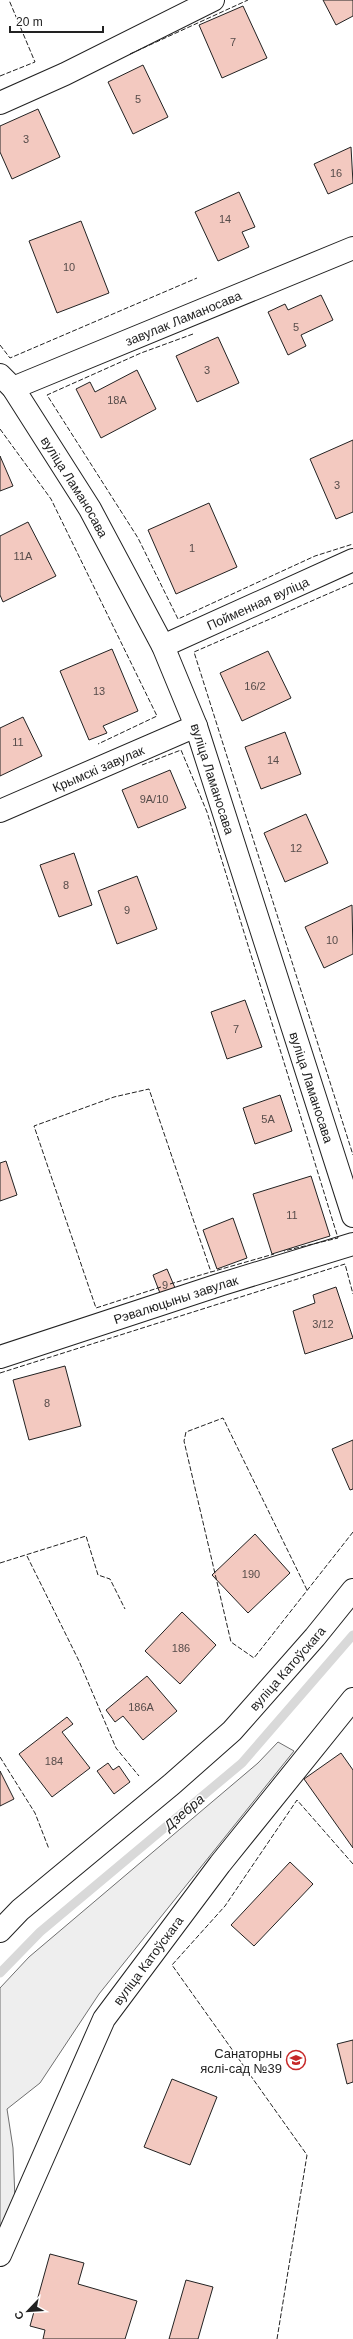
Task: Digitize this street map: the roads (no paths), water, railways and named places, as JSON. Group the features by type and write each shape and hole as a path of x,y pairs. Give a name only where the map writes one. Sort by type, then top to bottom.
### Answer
{"street":[{"path":"0,103 65,74 213,0"},
{"name":"завулак Ламаносава","path":"6,381 353,248"},
{"name":"вуліца Ламаносава","path":"6,381 90,509 163,646 196,726 353,1216"},
{"name":"Пойменная вуліца","path":"163,646 353,560"},
{"name":"Крымскі завулак","path":"0,811 196,726"},
{"name":"Рэвалюцыны завулак","path":"0,1357 222,1284 353,1244"},
{"name":"вуліца Катоўскага","path":"0,1931 20,1910 166,1789 232,1731 315,1637 353,1590"},
{"name":"вуліца Катоўскага","path":"0,2256 104,2019 220,1864 353,1699"}],"waterway":[{"name":"Дзебра","path":"0,1973 40,1932 242,1763 353,1635"}],"place":[{"name":"Санаторны яслі-сад №39","path":"296,2060"}]}
